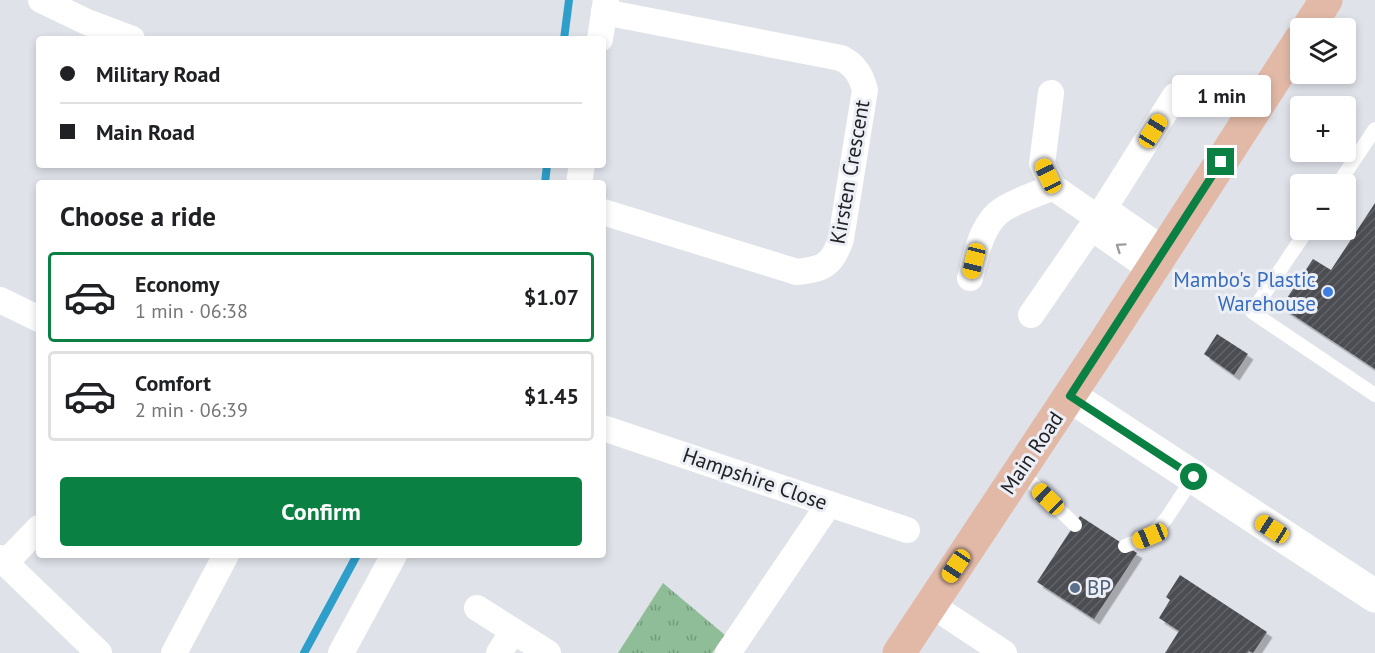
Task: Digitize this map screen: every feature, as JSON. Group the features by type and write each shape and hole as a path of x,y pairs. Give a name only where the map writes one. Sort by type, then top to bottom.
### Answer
{"main road":[{"path":"1314,18 1326,0"},
{"name":"Main Road","path":"899,653 1070,396 1290,55"},
{"path":"1070,396 1375,596"}],"street":[{"path":"41,0 87,22 124,36"},
{"path":"600,36 605,6"},
{"name":"Kirsten Crescent","path":"605,6 841,58 856,70 865,90 841,239 838,249 826,265 815,270 796,272 606,213"},
{"path":"1051,93 1042,164 1053,187 1098,218 1102,235 1158,260"},
{"path":"1031,315 1098,218 1175,96"},
{"path":"970,278 978,245 988,225 1003,209 1053,187"},
{"path":"0,300 36,318"},
{"name":"Hampshire Close","path":"606,429 907,530"},
{"path":"728,653 829,504"},
{"path":"36,531 2,560 99,653"},
{"path":"174,653 224,558"},
{"path":"341,653 392,558"},
{"path":"930,604 1004,653"},
{"path":"477,608 548,653"},
{"path":"498,653 513,631"}],"lane":[{"path":"1345,174 1375,129"},
{"path":"1300,240 1252,312 1375,396"},
{"path":"1020,471 1075,525"},
{"path":"1125,546 1150,536 1166,519 1194,477"}],"green space":[{"path":"663,583 725,635 712,653 618,653"}],"building":[{"path":"1375,203 1375,369 1281,307 1313,259 1331,270 1351,240 1356,240 1356,232"},
{"path":"1217,334 1248,354 1234,375 1204,354"},
{"path":"1080,516 1137,553 1094,619 1037,582"},
{"path":"1180,575 1267,632 1253,653 1249,651 1247,653 1165,653 1179,631 1159,618 1170,600 1166,597"}],"waterway":[{"path":"564,36 569,0"},
{"path":"545,180 547,168"},
{"path":"304,653 355,558"}],"place":[{"name":"Mambo's Plastic Warehouse","path":"1328,292"},
{"name":"BP","path":"1075,588"}],"route":[{"path":"1194,477 1070,396 1221,162"}]}
